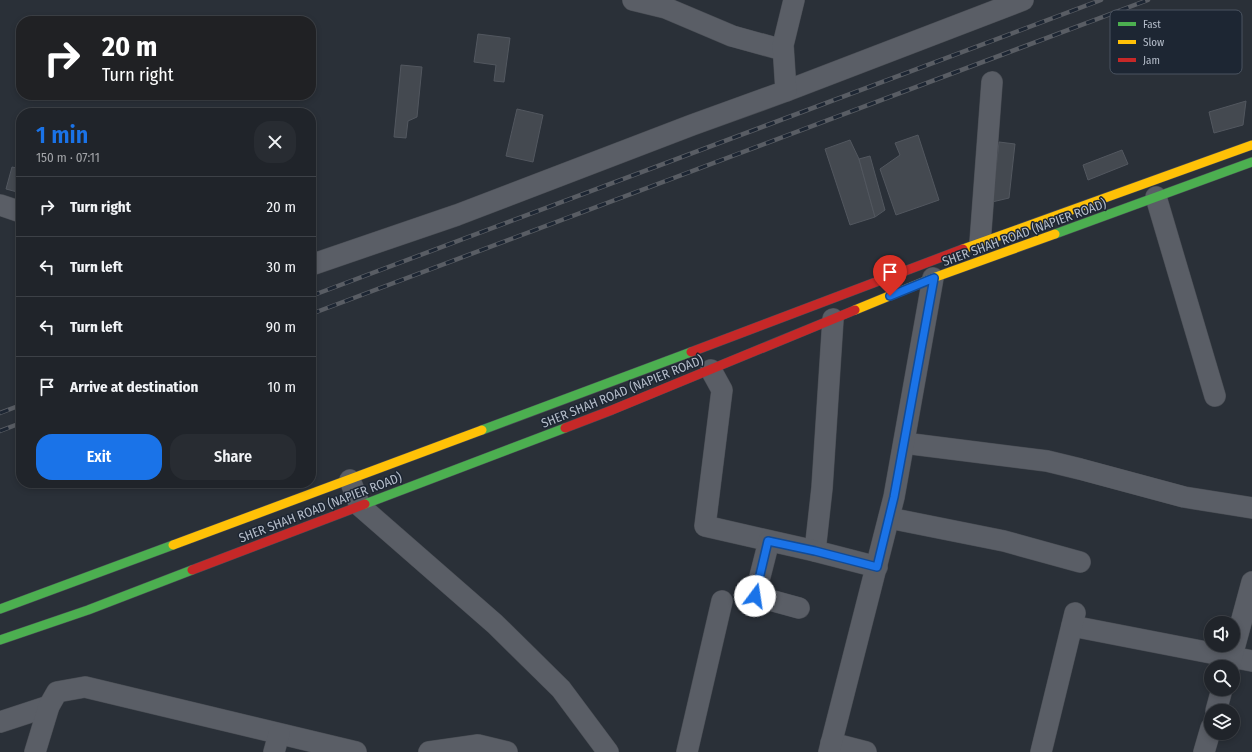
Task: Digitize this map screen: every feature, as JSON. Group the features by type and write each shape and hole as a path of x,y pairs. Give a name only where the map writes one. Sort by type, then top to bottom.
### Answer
{"main road":[{"name":"SHER SHAH ROAD (NAPIER ROAD)","path":"0,609 350,480 980,243 1252,144"},
{"name":"SHER SHAH ROAD (NAPIER ROAD)","path":"0,640 88,610 612,410 934,278 1252,162"}],"street":[{"path":"633,0 666,8 732,36 783,50"},
{"path":"786,91 783,45 794,0"},
{"path":"316,263 458,215 1024,0"},
{"path":"980,243 992,82"},
{"path":"1156,197 1215,396"},
{"path":"0,205 16,210"},
{"path":"866,752 830,747 889,518 934,278"},
{"path":"815,551 822,480 833,319"},
{"path":"711,370 722,390 705,526 877,567"},
{"path":"904,443 1047,462 1080,469 1184,497 1252,508"},
{"path":"350,480 360,506 495,624 562,689 608,752"},
{"path":"889,518 1004,541 1080,562"},
{"path":"768,541 755,596 799,608"},
{"path":"1231,660 1252,582"},
{"path":"687,752 722,601"},
{"path":"1041,752 1073,619 1223,660"},
{"path":"1240,662 1252,662"},
{"path":"34,752 49,706 57,692 85,687 277,743 356,752"},
{"path":"0,722 49,706"},
{"path":"1204,752 1208,740"},
{"path":"429,752 478,745 507,752"}],"building":[{"path":"478,34 510,38 504,82 494,81 496,65 474,62"},
{"path":"401,65 422,67 417,117 408,121 406,138 394,137"},
{"path":"1246,101 1243,125 1214,133 1209,112"},
{"path":"517,109 543,115 533,162 506,156"},
{"path":"918,135 939,200 896,215 880,169 900,155 895,143"},
{"path":"850,140 859,159 875,217 850,225 825,149"},
{"path":"999,142 1015,144 1009,198 992,202"},
{"path":"1122,150 1128,164 1088,180 1083,165"},
{"path":"870,156 885,210 875,217 859,159"},
{"path":"12,167 16,168 16,192 6,189"}],"railway":[{"path":"316,294 1101,0"},
{"path":"1121,10 1148,0"},
{"path":"316,312 1110,14"},
{"path":"0,413 16,407"},
{"path":"0,431 16,425"}],"traffic: fast":[{"path":"1055,234 1252,162"},
{"path":"482,430 691,352"},
{"path":"365,504 565,428"},
{"path":"0,609 173,545"},
{"path":"0,640 88,610 192,570"}],"traffic: slow":[{"path":"963,249 1252,145"},
{"path":"855,310 933,278 1055,234"},
{"path":"173,545 482,430"}],"traffic: jam":[{"path":"691,352 963,249"},
{"path":"565,428 855,310"},
{"path":"192,570 365,504"}],"route":[{"path":"755,596 768,541 877,567 894,497 934,278 890,296"}]}
